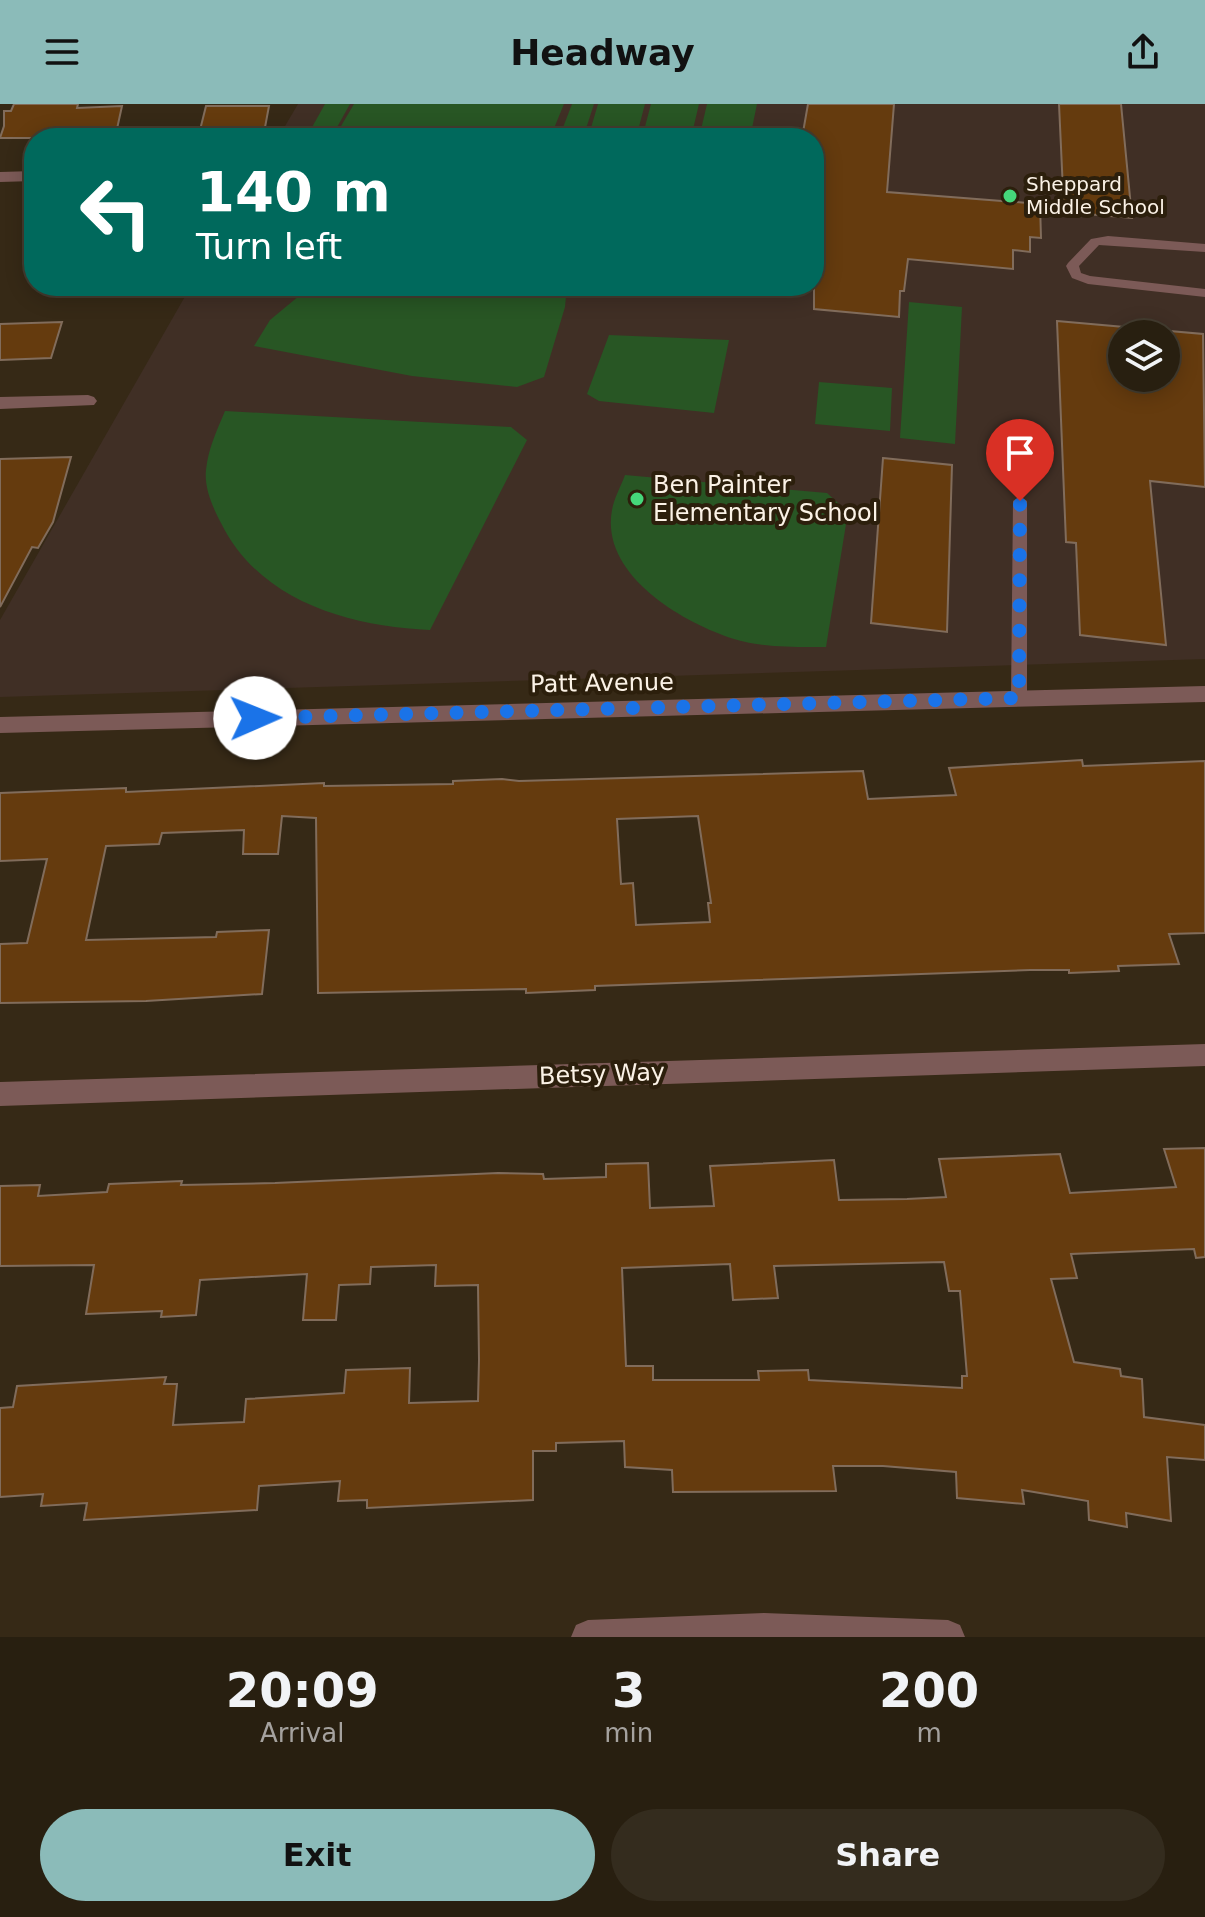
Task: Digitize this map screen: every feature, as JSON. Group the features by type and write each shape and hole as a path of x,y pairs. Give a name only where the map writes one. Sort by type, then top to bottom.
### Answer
{"street":[{"path":"0,177 24,176"},
{"path":"0,403 88,401"},
{"name":"Patt Avenue","path":"0,725 1205,694"},
{"name":"Betsy Way","path":"0,1094 1205,1055"},
{"path":"588,1637 764,1634 948,1637"}],"lane":[{"path":"1205,248 1108,240 1095,242 1072,266 1076,275 1088,280 1205,293"},
{"path":"1019,698 1020,501"}],"shaded area":[{"name":"Ben Painter Elementary School","path":"298,104 1205,104 1205,659 0,697 0,620 185,296 824,296 824,128 284,128"}],"green space":[{"path":"325,104 350,104 337,128 312,128"},
{"path":"354,104 564,104 554,128 340,128"},
{"path":"572,104 594,104 586,128 563,128"},
{"path":"598,104 645,104 639,128 591,128"},
{"path":"651,104 699,104 693,128 645,128"},
{"path":"707,104 757,104 752,128 701,128"},
{"path":"299,296 566,296 544,377 517,387 412,376 254,346 270,320"},
{"path":"909,302 962,307 955,444 900,438"},
{"path":"609,335 729,340 714,413 599,401 587,394"},
{"path":"819,382 892,388 890,431 815,424"},
{"path":"225,411 511,427 527,440 430,630 400,628 369,623 310,605 258,572 238,550 215,511 206,477 211,447"},
{"path":"625,475 827,493 848,512 826,647 768,645 734,639 691,621 649,592 631,574 619,555 612,533 612,510"}],"building":[{"path":"14,104 78,104 77,108 122,106 117,128 24,128 24,138 0,138 4,111 11,111"},
{"path":"808,104 894,104 887,192 1040,204 1041,238 1030,237 1030,252 1013,250 1013,269 908,259 904,291 900,291 899,317 814,309 814,296 824,296 824,128 804,128"},
{"path":"1059,104 1121,104 1132,218 1064,212"},
{"path":"206,106 269,106 265,128 200,128"},
{"path":"1057,321 1108,326 1108,392 1180,392 1180,332 1203,334 1205,487 1150,481 1166,645 1080,635 1076,543 1066,542"},
{"path":"62,322 51,358 0,360 0,324"},
{"path":"71,457 53,522 38,548 32,547 0,607 0,459"},
{"path":"883,458 952,465 947,632 871,623"},
{"path":"1082,760 1083,766 1205,761 1205,933 1169,934 1179,964 1118,966 1119,971 1069,973 1069,970 1030,970 595,986 595,990 526,993 526,989 318,993 316,818 282,816 278,854 243,854 244,830 162,833 159,844 106,846 86,940 216,937 217,932 269,930 262,994 146,1001 0,1003 0,944 27,943 47,859 0,861 0,793 126,788 126,792 324,783 324,786 453,784 453,781 502,779 863,771 868,799 956,795 949,768","holes":["698,816 711,903 708,903 710,922 636,925 633,883 621,884 617,819"]},
{"path":"1205,1148 1205,1257 1196,1258 1194,1249 1071,1254 1077,1278 1051,1279 1074,1362 1120,1369 1121,1376 1142,1379 1144,1417 1205,1425 1205,1460 1167,1457 1171,1521 1126,1513 1127,1527 1089,1520 1088,1501 1022,1490 1024,1504 957,1498 956,1472 883,1466 833,1466 836,1491 673,1492 672,1470 625,1467 624,1441 556,1443 556,1451 533,1451 533,1500 367,1508 367,1500 338,1501 340,1481 259,1486 257,1510 84,1520 87,1503 41,1506 43,1494 0,1497 0,1408 13,1407 17,1386 166,1377 164,1384 177,1384 173,1425 244,1422 246,1399 344,1393 346,1370 410,1368 409,1403 478,1401 479,1360 478,1285 435,1286 436,1265 371,1267 370,1284 339,1285 336,1320 303,1320 307,1274 200,1280 196,1315 161,1317 162,1311 86,1314 94,1265 0,1266 0,1186 40,1185 38,1196 107,1192 109,1184 182,1181 181,1185 275,1183 498,1173 543,1174 544,1179 606,1177 606,1164 648,1163 650,1208 714,1206 710,1166 834,1160 839,1200 907,1199 946,1197 939,1159 1060,1154 1070,1193 1176,1187 1164,1149","holes":["944,1262 949,1291 960,1291 967,1376 962,1376 962,1388 809,1380 808,1370 758,1371 759,1380 653,1380 653,1366 626,1366 622,1268 730,1264 733,1300 778,1298 774,1266"]}],"place":[{"name":"Sheppard Middle School","path":"1010,196"},
{"name":"Ben Painter Elementary School","path":"637,499"}],"route":[{"path":"255,718 1019,698 1020,501"}]}
